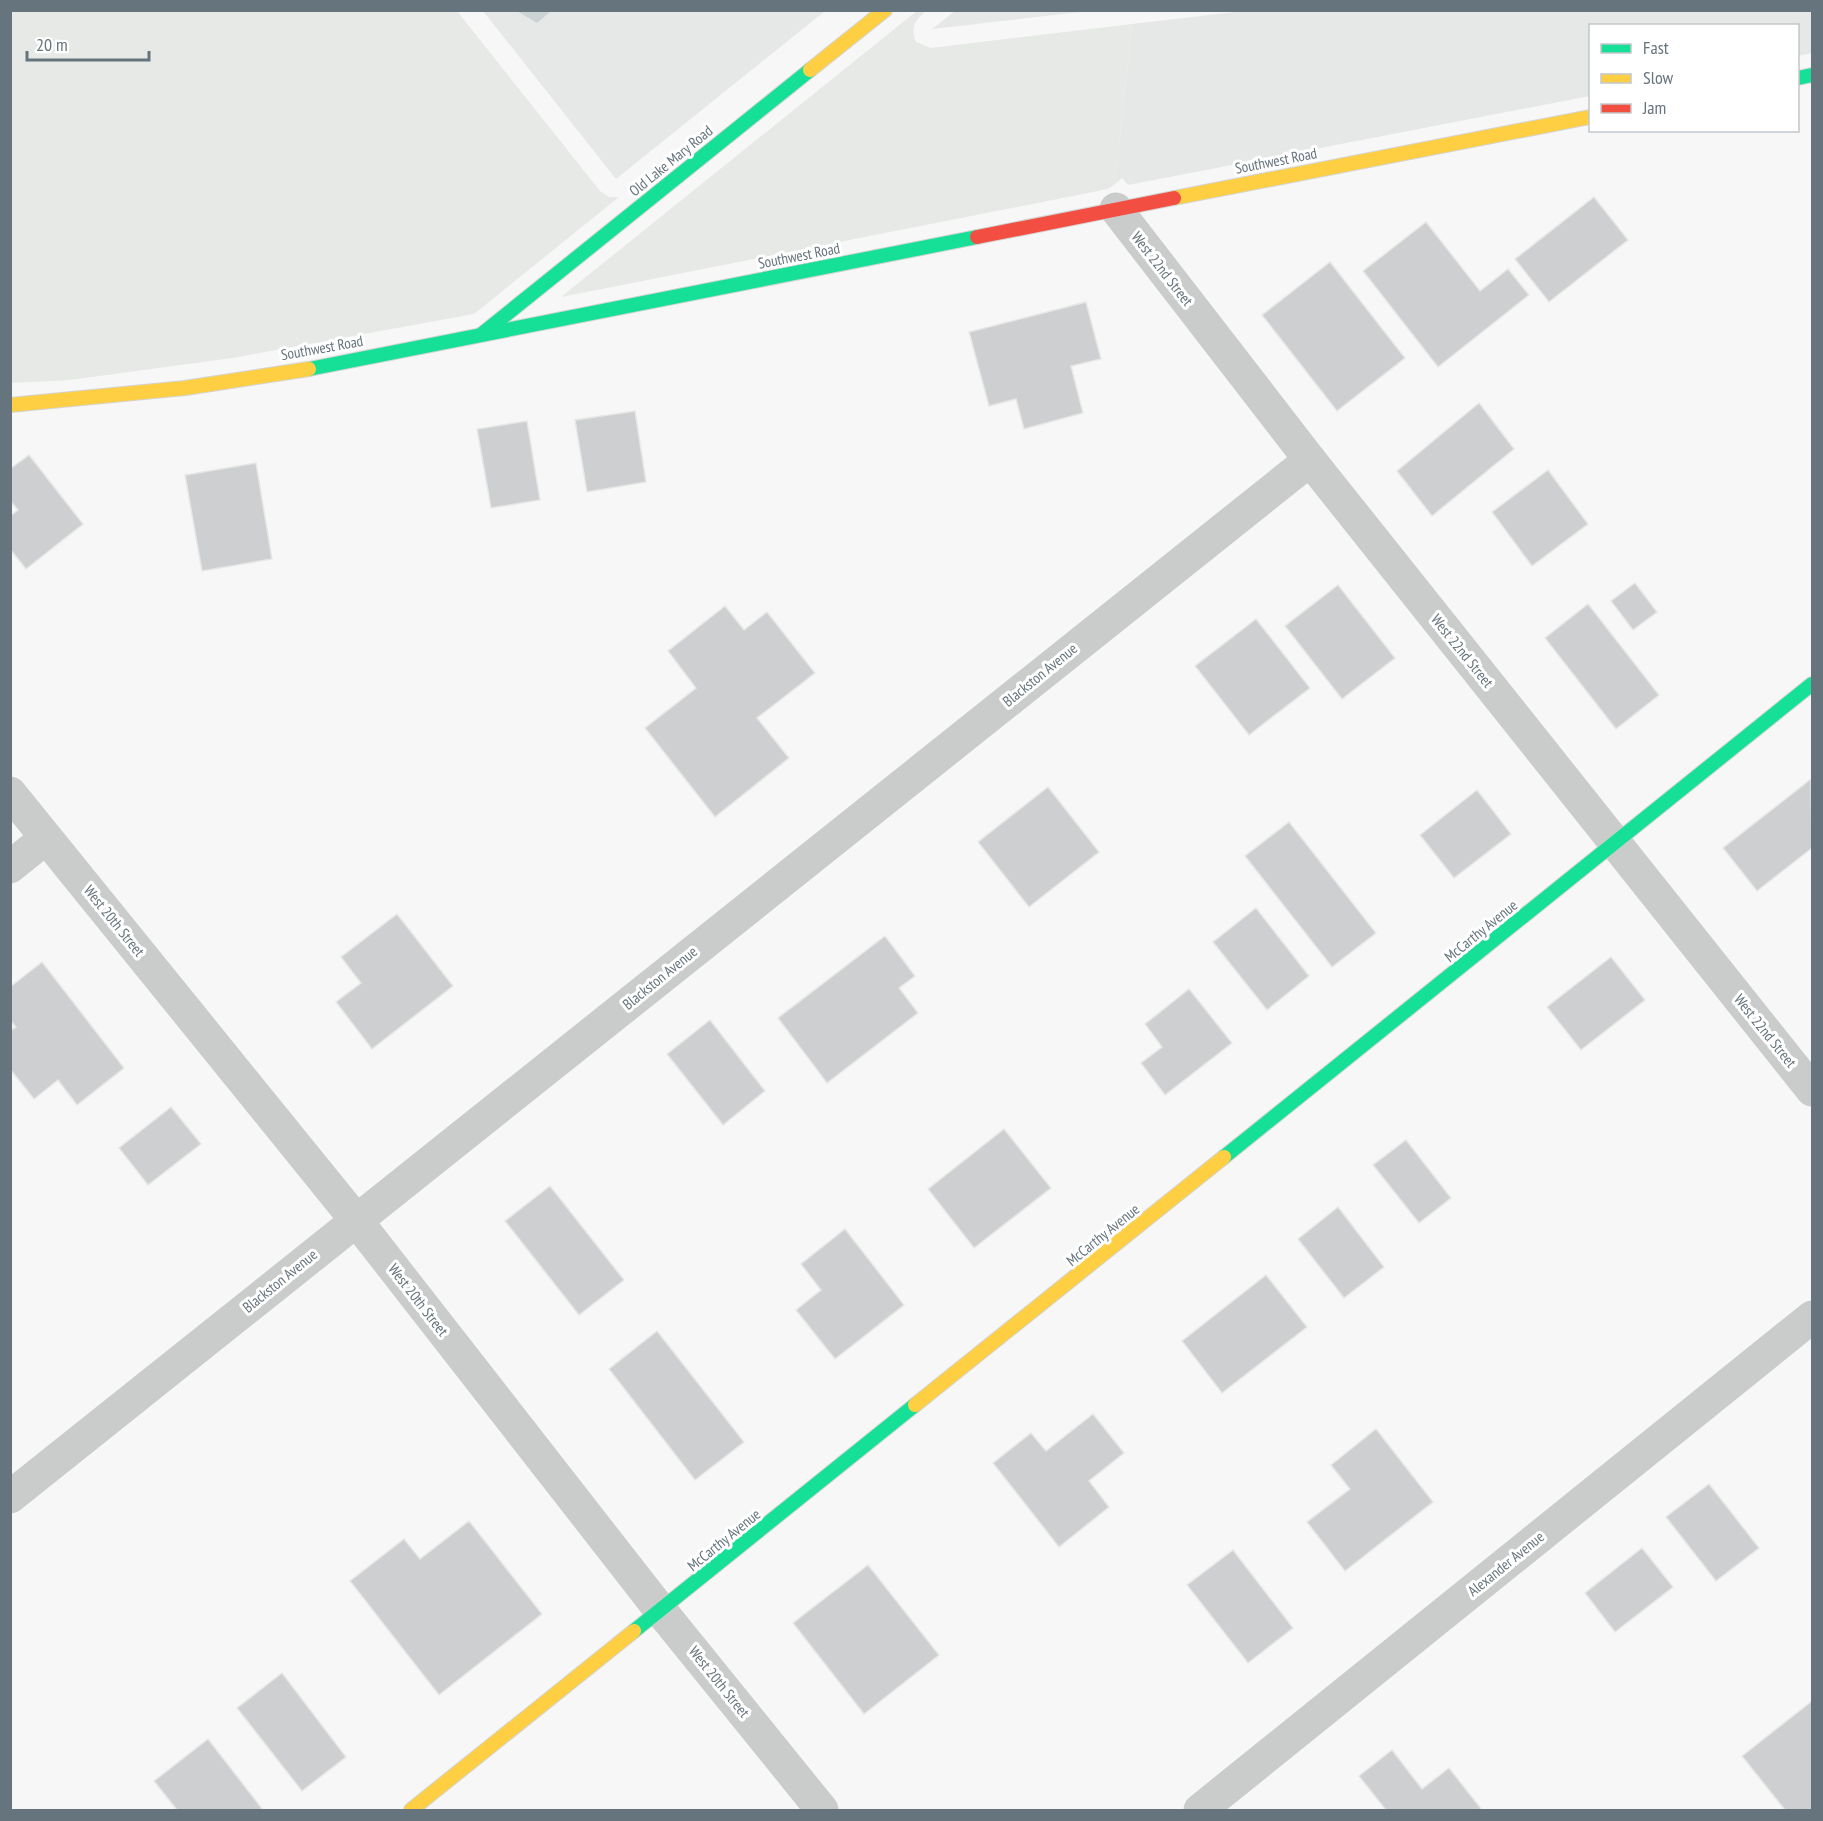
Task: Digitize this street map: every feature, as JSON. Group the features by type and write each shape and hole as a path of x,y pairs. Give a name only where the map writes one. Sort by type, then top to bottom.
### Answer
{"street":[{"name":"Old Lake Mary Road","path":"478,337 885,10"},
{"name":"Southwest Road","path":"10,405 69,402 266,375 478,337 1589,117"},
{"name":"West 22nd Street","path":"1116,209 1310,460 1812,1090"},
{"name":"Blackston Avenue","path":"10,1497 1310,460"},
{"name":"McCarthy Avenue","path":"411,1810 1616,844 1812,684"},
{"name":"West 20th Street","path":"10,793 356,1220 661,1611 822,1810"},
{"path":"10,867 46,838"},
{"name":"Alexander Avenue","path":"1200,1810 1812,1317"}],"shaded area":[{"path":"11,10 457,11 600,191 609,197 619,197 474,314 232,358 70,380 11,383"},
{"path":"918,10 926,11 915,24 913,32 916,42 931,48 1132,24 1115,184 1108,189 561,297"},
{"path":"955,10 1089,11 932,29"},
{"path":"483,11 825,11 616,179"},
{"path":"517,11 551,11 537,23"},
{"path":"1243,11 1812,11 1812,53 1799,56 1799,24 1589,24 1589,96 1128,185 1122,178 1115,184 1132,24"}],"building":[{"path":"1594,197 1628,240 1549,302 1515,259"},
{"path":"1426,222 1480,291 1508,269 1529,295 1438,367 1363,271"},
{"path":"1330,262 1405,358 1337,411 1262,315"},
{"path":"1086,302 1101,359 1071,366 1083,413 1024,429 1016,399 989,406 969,332"},
{"path":"1479,403 1514,449 1432,516 1397,471"},
{"path":"635,411 646,482 587,492 575,420"},
{"path":"527,421 540,500 491,508 477,429"},
{"path":"29,455 83,524 26,569 10,549 10,516 18,510 10,500 10,469"},
{"path":"256,463 272,559 202,571 185,475"},
{"path":"1548,470 1588,524 1532,566 1492,512"},
{"path":"1635,583 1657,612 1633,630 1611,601"},
{"path":"1338,585 1395,658 1342,699 1285,626"},
{"path":"1588,604 1659,695 1616,729 1545,638"},
{"path":"725,606 744,630 767,612 815,673 757,718 789,758 715,817 645,728 696,688 668,651"},
{"path":"1256,619 1310,688 1249,735 1195,666"},
{"path":"1811,779 1812,848 1757,891 1723,848"},
{"path":"1048,787 1099,852 1029,907 978,842"},
{"path":"1477,790 1511,834 1454,878 1420,835"},
{"path":"1289,822 1376,933 1332,967 1245,856"},
{"path":"1256,908 1309,976 1267,1010 1213,942"},
{"path":"397,914 453,986 372,1049 336,1002 361,983 341,957"},
{"path":"885,936 915,976 899,988 918,1013 827,1083 778,1018"},
{"path":"1611,957 1645,1000 1581,1050 1547,1007"},
{"path":"42,962 124,1068 77,1105 58,1080 34,1099 10,1069 10,1031 16,1027 10,1020 10,987"},
{"path":"1189,989 1232,1043 1165,1095 1141,1063 1162,1047 1145,1024"},
{"path":"710,1020 765,1091 723,1125 667,1054"},
{"path":"171,1107 201,1144 148,1185 119,1148"},
{"path":"1004,1129 1051,1188 974,1248 928,1189"},
{"path":"1406,1140 1451,1198 1419,1223 1373,1165"},
{"path":"550,1186 624,1280 579,1315 505,1221"},
{"path":"1338,1207 1384,1267 1344,1298 1298,1239"},
{"path":"845,1229 904,1305 835,1359 796,1310 821,1290 801,1264"},
{"path":"1266,1275 1307,1327 1222,1393 1182,1341"},
{"path":"657,1331 744,1442 695,1480 609,1369"},
{"path":"1093,1414 1124,1453 1089,1481 1109,1507 1059,1547 993,1463 1031,1433 1046,1451"},
{"path":"1376,1429 1433,1502 1345,1571 1307,1522 1350,1489 1331,1465"},
{"path":"1709,1484 1759,1548 1716,1581 1666,1517"},
{"path":"469,1521 542,1614 439,1695 350,1581 404,1539 420,1559"},
{"path":"1642,1548 1673,1587 1615,1632 1585,1593"},
{"path":"1233,1550 1293,1628 1248,1663 1187,1585"},
{"path":"868,1565 939,1655 864,1714 793,1623"},
{"path":"282,1673 346,1757 302,1791 237,1708"},
{"path":"1812,1701 1812,1810 1785,1810 1742,1756"},
{"path":"208,1739 263,1810 177,1810 154,1781"},
{"path":"1392,1750 1422,1789 1449,1768 1482,1810 1386,1810 1359,1776"}],"traffic: fast":[{"path":"482,334 810,70"},
{"path":"1799,78 1812,75"},
{"path":"309,369 977,237"},
{"path":"1224,1157 1812,684"},
{"path":"634,1631 915,1405"}],"traffic: slow":[{"path":"810,70 885,10"},
{"path":"1174,198 1589,117"},
{"path":"10,405 185,388 309,369"},
{"path":"915,1405 1224,1157"},
{"path":"411,1810 634,1631"}],"traffic: jam":[{"path":"977,237 1174,198"}]}
